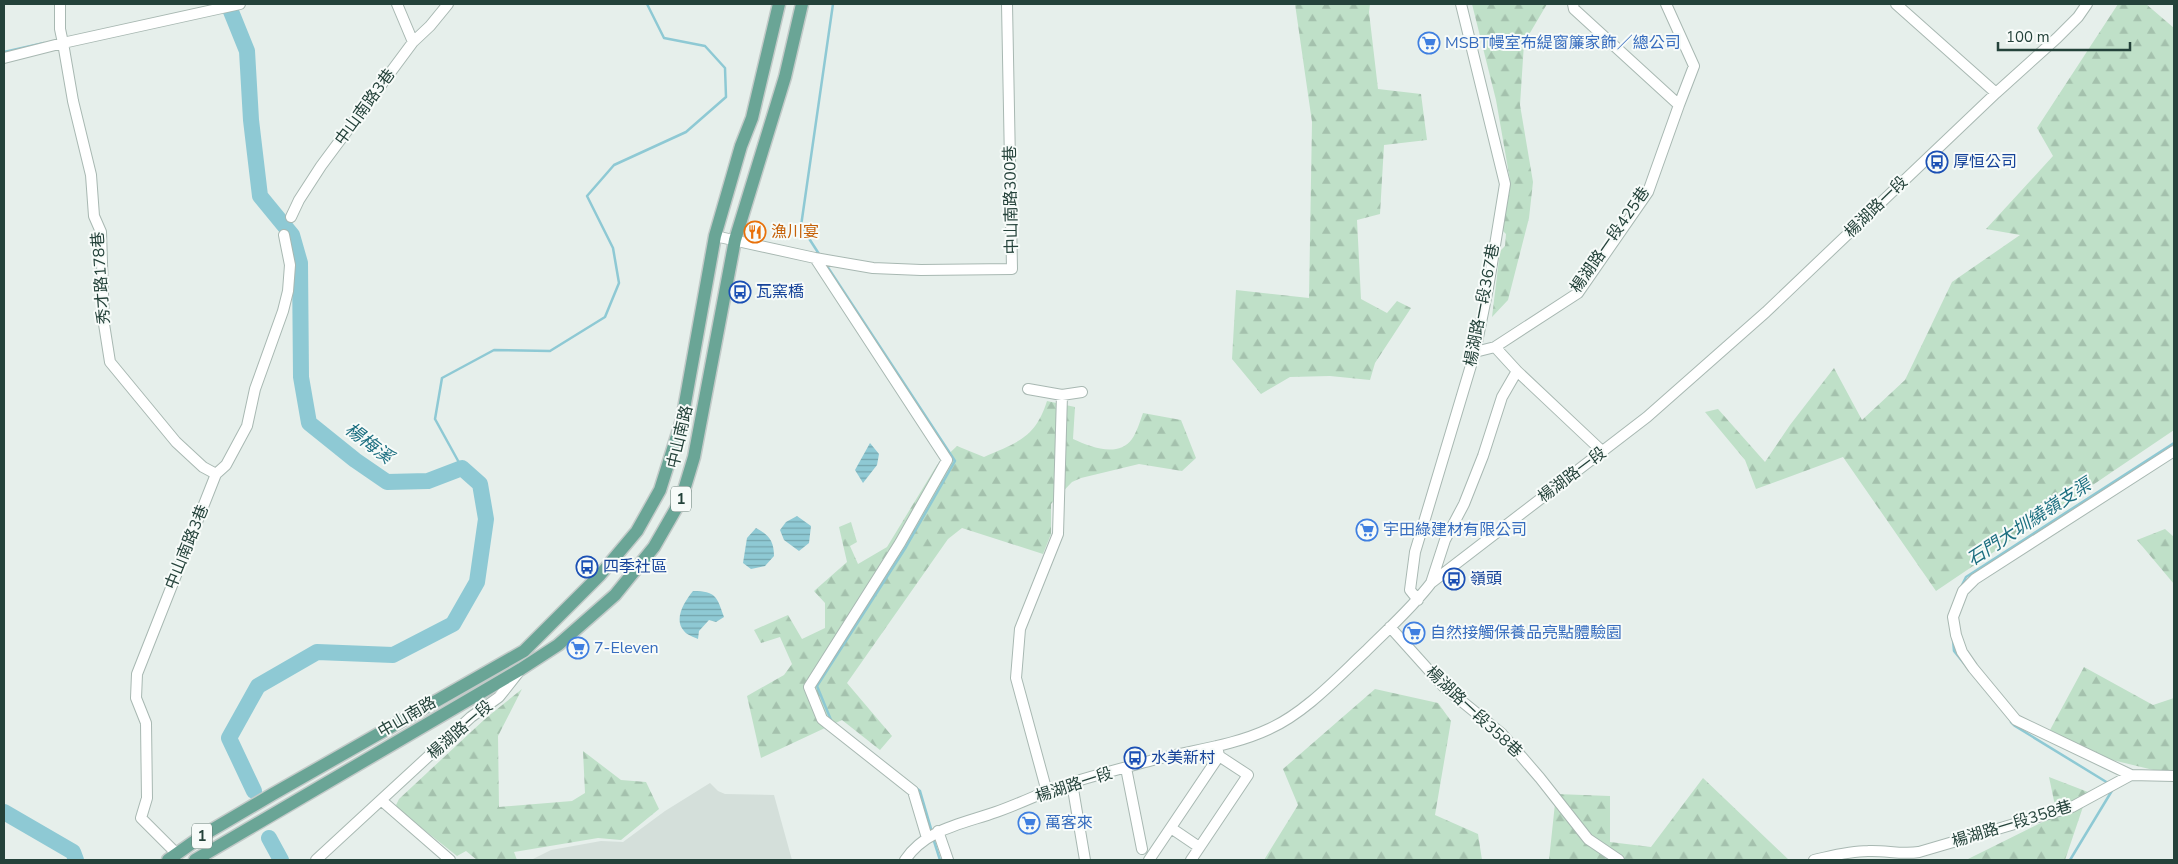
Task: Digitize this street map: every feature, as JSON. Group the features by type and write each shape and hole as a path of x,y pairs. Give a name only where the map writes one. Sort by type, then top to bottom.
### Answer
{"main road":[{"name":"中山南路","path":"172,857 205,834 273,794 524,651 612,561 637,531 660,490 682,420 715,236 752,118 779,4"},
{"name":"中山南路","path":"195,860 521,669 558,645 615,595 654,547 681,500 694,457 735,240 785,78 802,4"}],"street":[{"name":"秀才路178巷","path":"60,4 60,29 73,101 91,175 94,216 101,232 104,324 110,362 176,442 202,467 216,474"},
{"path":"4,58 63,42 240,4"},
{"path":"397,4 413,42"},
{"name":"中山南路3巷","path":"291,217 299,200 321,166 413,42 430,26 448,4"},
{"name":"中山南路300巷","path":"820,259 873,268 921,270 1012,269 1007,4"},
{"name":"楊湖路一段367巷","path":"1418,600 1410,590 1415,552 1475,352 1488,288 1505,184 1461,4"},
{"path":"1573,4 1574,9 1679,105"},
{"name":"楊湖路一段425巷","path":"1475,352 1496,347 1578,292 1648,192 1694,66 1666,4"},
{"path":"1896,4 1996,93"},
{"name":"楊湖路一段","path":"905,860 913,848 932,835 1047,792 1126,768 1218,751 1270,729 1288,718 1328,686 1418,600 1431,583 1648,417 1766,312 1996,93 2057,38 2087,4"},
{"name":"中山南路3巷","path":"172,857 141,818 147,798 146,723 136,698 137,674 216,474 226,465 247,426 255,389 283,311 288,291 290,265 284,235"},
{"path":"715,236 820,259 947,460 900,544 809,687 822,720 912,791 932,835 948,860"},
{"path":"1496,347 1517,372 1604,452"},
{"path":"1431,583 1445,540 1464,504 1483,456 1502,398 1517,372"},
{"path":"1028,389 1062,395 1082,392"},
{"path":"1047,792 1016,678 1020,629 1058,534 1062,395"},
{"path":"2174,451 1974,579 1963,591 1953,617 1956,635 1962,652 2016,720 2131,774 2174,776"},
{"name":"楊湖路一段358巷","path":"1390,627 1443,686 1502,734 1540,778 1588,839 1619,860"},
{"name":"楊湖路一段","path":"319,858 471,717 499,697 521,669 524,651"},
{"path":"1149,860 1218,751 1248,775 1191,860"},
{"path":"1126,768 1142,849"},
{"name":"楊湖路一段358巷","path":"1814,860 1849,852 1870,850 1906,854 1919,852 2072,807 2131,774"},
{"path":"1072,783 1085,860"},
{"path":"382,800 395,814 450,860"},
{"path":"1171,828 1199,847"}],"shaded area":[{"path":"710,783 718,791 725,794 774,795 792,860 531,860 551,850 601,841 623,842 665,811"}],"green space":[{"path":"1295,4 1370,4 1369,12 1378,89 1421,94 1427,140 1384,145 1380,214 1357,220 1361,299 1387,313 1397,301 1411,308 1375,363 1370,380 1330,376 1290,377 1261,394 1232,359 1236,290 1309,298 1312,122"},
{"path":"1472,4 1547,4 1524,43 1520,105 1533,182 1529,218 1508,300 1492,317 1500,251 1505,246 1506,234 1503,231 1510,180 1496,100"},
{"path":"2118,4 2146,4 2174,28 2174,430 1936,591 1843,457 1756,489 1745,460 1705,412 1718,409 1765,462 1790,425 1834,368 1862,420 1905,380 1952,282 2020,235 1986,229 2053,156 2037,128"},
{"path":"1047,401 1075,407 1073,439 1096,448 1112,449 1126,445 1134,436 1143,413 1181,420 1196,458 1182,471 1139,464 1081,478 1072,482 1051,504 1051,534 1043,554 962,528 948,539 847,683 892,736 880,750 842,720 761,758 747,696 784,675 792,664 780,637 761,643 754,630 788,615 802,639 825,628 825,603 814,591 847,562 839,527 851,522 857,542 850,546 858,564 887,547 937,465 957,446 984,457 1015,443 1037,424"},
{"path":"2165,529 2174,537 2174,584 2137,540"},
{"path":"2084,667 2153,705 2174,698 2174,775 2100,757 2050,730"},
{"path":"522,689 498,736 499,807 572,801 585,793 583,751 621,780 646,782 659,809 621,840 598,838 514,852 517,860 477,860 466,851 457,856 399,810 396,805 399,799 486,718"},
{"path":"1375,689 1438,703 1451,721 1435,815 1478,834 1482,860 1264,860 1298,805 1283,769"},
{"path":"2049,777 2088,792 2065,860 1966,860 2057,815"},
{"path":"1703,778 1789,860 1549,860 1556,794 1610,796 1610,842 1651,847"}],"water":[{"path":"870,443 879,454 877,465 863,483 855,470"},
{"path":"797,516 811,526 809,543 799,551 784,540 780,530 786,522"},
{"path":"756,528 770,539 774,556 765,566 751,569 743,563 747,538"},
{"path":"693,591 707,592 714,596 724,617 716,622 709,620 699,631 698,639 685,632 680,621 681,610"}],"waterway":[{"name":"楊梅溪","path":"228,4 247,51 251,120 260,196 292,235 300,263 301,377 309,423 355,460 387,482 428,481 462,468 480,484 486,519 477,582 453,624 393,655 317,652 258,686 229,738 254,791"},
{"path":"462,468 435,419 442,378 494,350 550,351 605,317 619,283 613,248 587,196 614,165 686,132 726,97 725,68 705,46 664,38 647,4"},
{"path":"819,254 801,226 833,4"},
{"path":"4,52 44,43"},
{"path":"825,263 955,461 906,547 817,686 831,720"},
{"name":"石門大圳繞嶺支渠","path":"1961,587 1966,577 2174,443"},
{"name":"石門大圳繞嶺支渠","path":"1953,640 1954,651 1967,667"},
{"name":"石門大圳繞嶺支渠","path":"2011,722 2108,783"},
{"path":"915,787 920,791 932,832"},
{"name":"石門大圳繞嶺支渠","path":"2070,860 2113,789"},
{"path":"4,812 73,852 76,860"},
{"name":"楊梅溪","path":"269,838 281,860"},
{"path":"933,838 940,860"}],"place":[{"name":"MSBT幔室布緹窗簾家飾／總公司","path":"1429,43"},
{"name":"厚恒公司","path":"1937,162"},
{"name":"漁川宴","path":"755,232"},
{"name":"瓦窯橋","path":"740,292"},
{"name":"宇田綠建材有限公司","path":"1367,530"},
{"name":"四季社區","path":"587,567"},
{"name":"嶺頭","path":"1454,579"},
{"name":"自然接觸保養品亮點體驗園","path":"1414,633"},
{"name":"7-Eleven","path":"578,648"},
{"name":"水美新村","path":"1135,758"},
{"name":"萬客來","path":"1029,823"}]}
